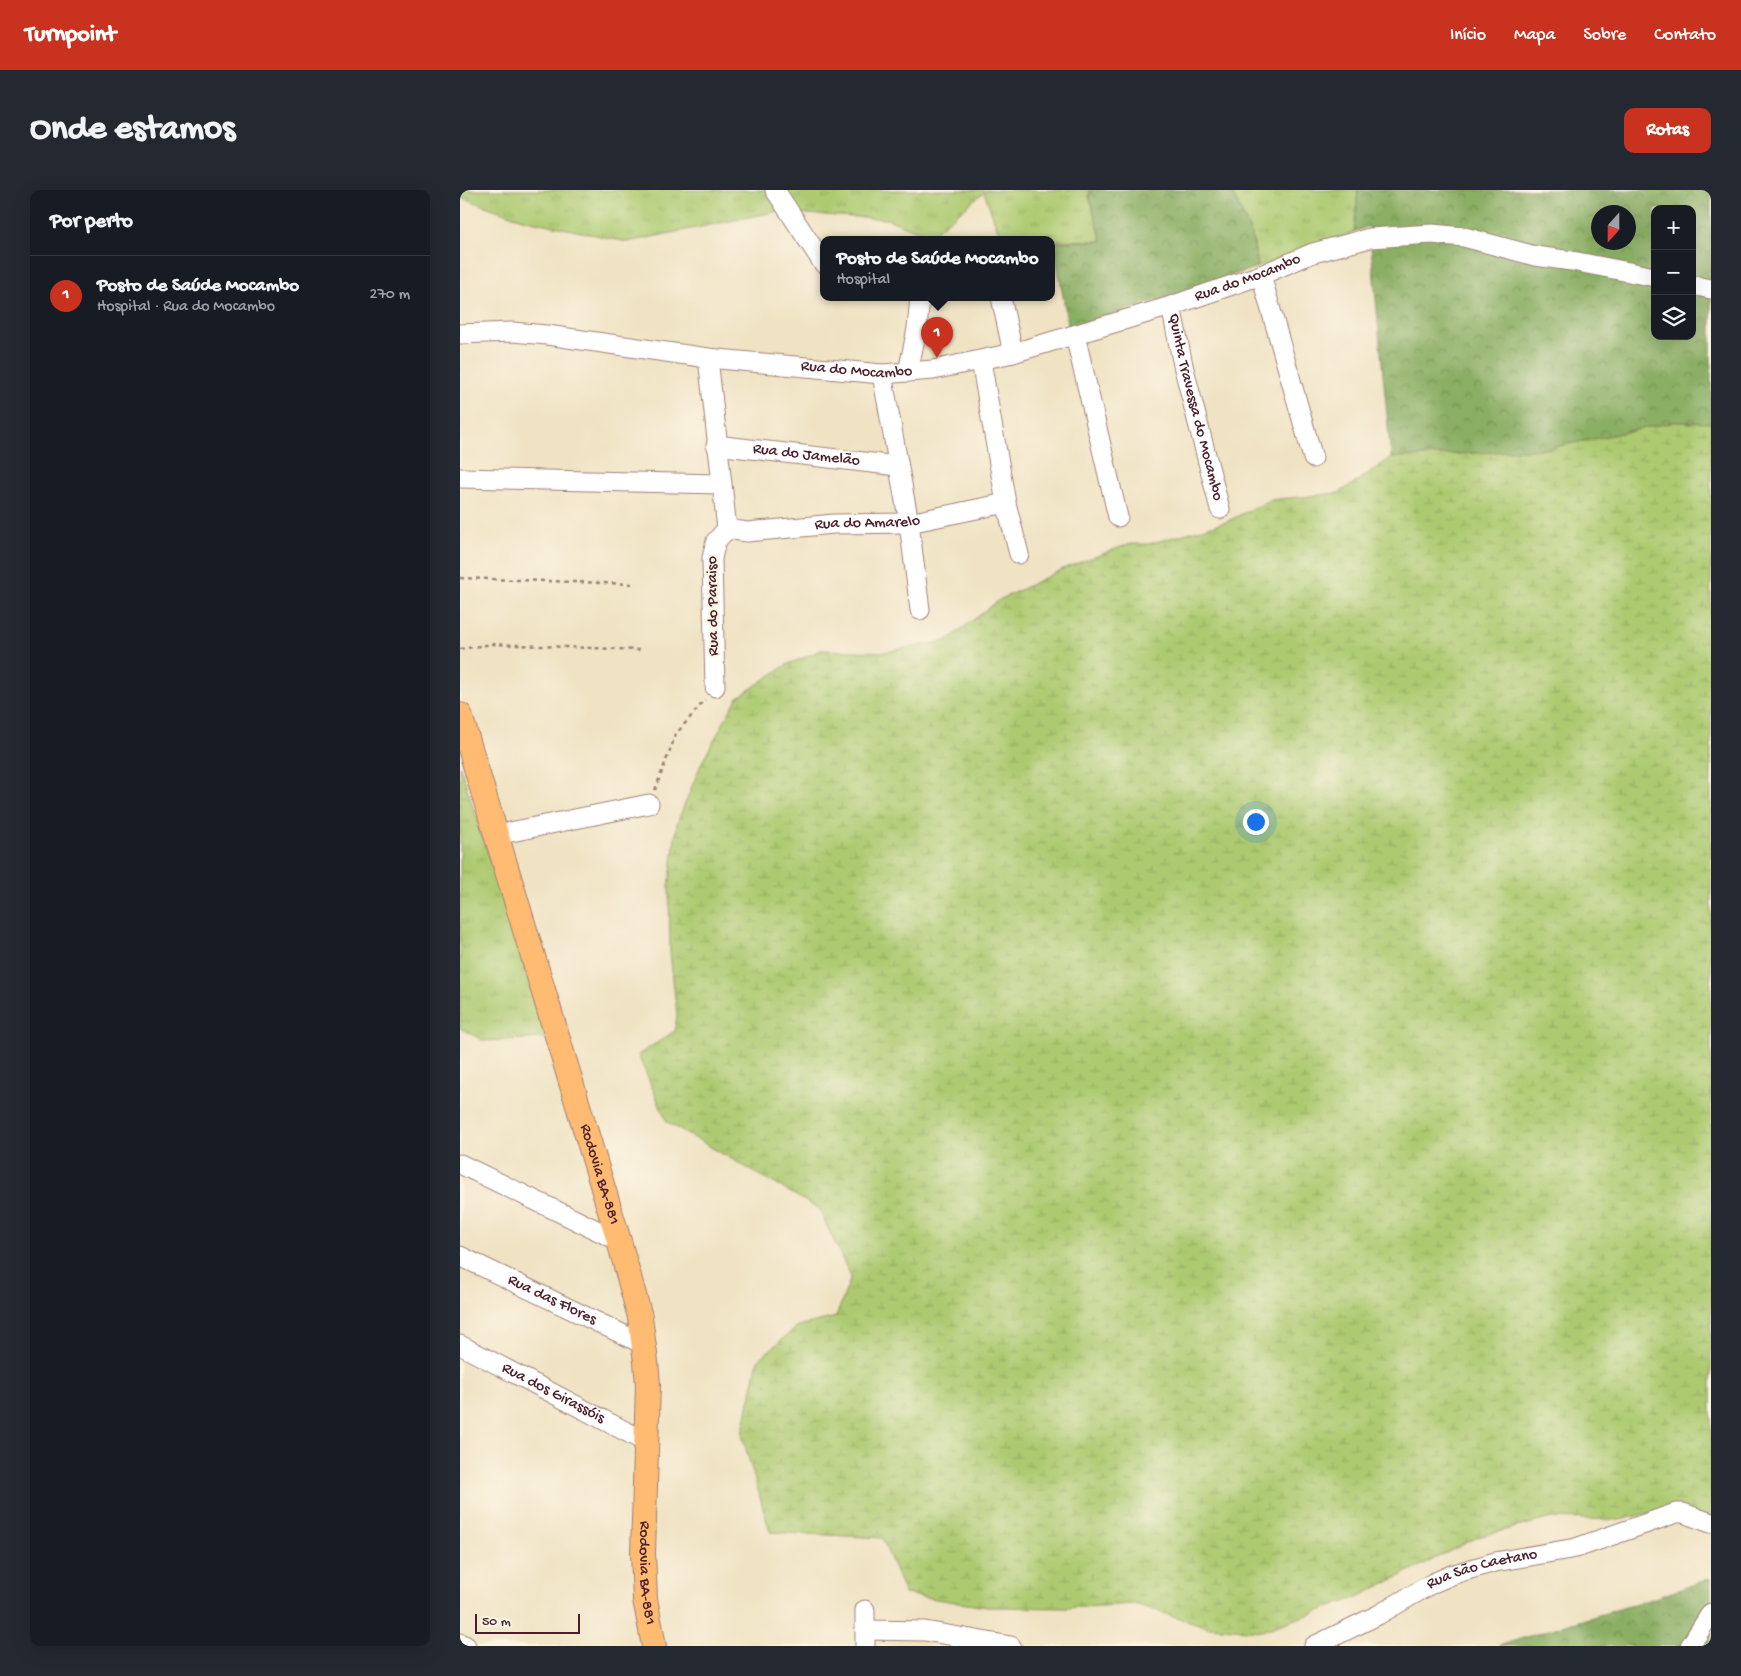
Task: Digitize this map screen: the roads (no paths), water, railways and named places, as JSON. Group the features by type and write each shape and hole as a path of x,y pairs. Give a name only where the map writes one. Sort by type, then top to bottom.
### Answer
{"main road":[{"name":"Rodovia BA-881","path":"460,716 620,1241 640,1317 645,1345 648,1384 643,1553 645,1599 654,1646"}],"street":[{"path":"776,190 820,259"},
{"name":"Rua do Mocambo","path":"460,334 512,332 708,358 882,374 981,361 1013,353 1170,306 1261,275 1313,253 1354,240 1432,234 1464,237 1536,256 1651,276"},
{"path":"1261,275 1313,458"},
{"path":"1696,286 1711,289"},
{"path":"908,372 917,329 920,301"},
{"path":"1002,301 1013,353"},
{"name":"Quinta Travessa do Mocambo","path":"1170,306 1220,509"},
{"path":"1075,335 1118,517"},
{"path":"708,358 720,484 727,529"},
{"path":"981,361 1006,503 1019,554"},
{"path":"882,374 909,523 920,610"},
{"name":"Rua do Jamelão","path":"716,445 898,466"},
{"path":"460,478 720,484"},
{"name":"Rua do Amarelo","path":"727,529 753,532 834,524 909,523 1006,503"},
{"name":"Rua do Paraiso","path":"716,687 712,558 716,541 727,529"},
{"path":"496,835 649,804"},
{"path":"460,1164 620,1241"},
{"name":"Rua das Flores","path":"460,1256 645,1345"},
{"name":"Rua dos Girassóis","path":"460,1345 646,1442"},
{"name":"Rua São Caetano","path":"1314,1646 1378,1616 1433,1583 1454,1574 1495,1562 1576,1548 1660,1517 1680,1513 1711,1523"},
{"path":"866,1610 865,1638 926,1631 1011,1646"},
{"path":"1690,1646 1711,1613"},
{"path":"460,1642 466,1646"}],"place":[{"name":"Posto de Saúde Mocambo","path":"937,358"}]}
